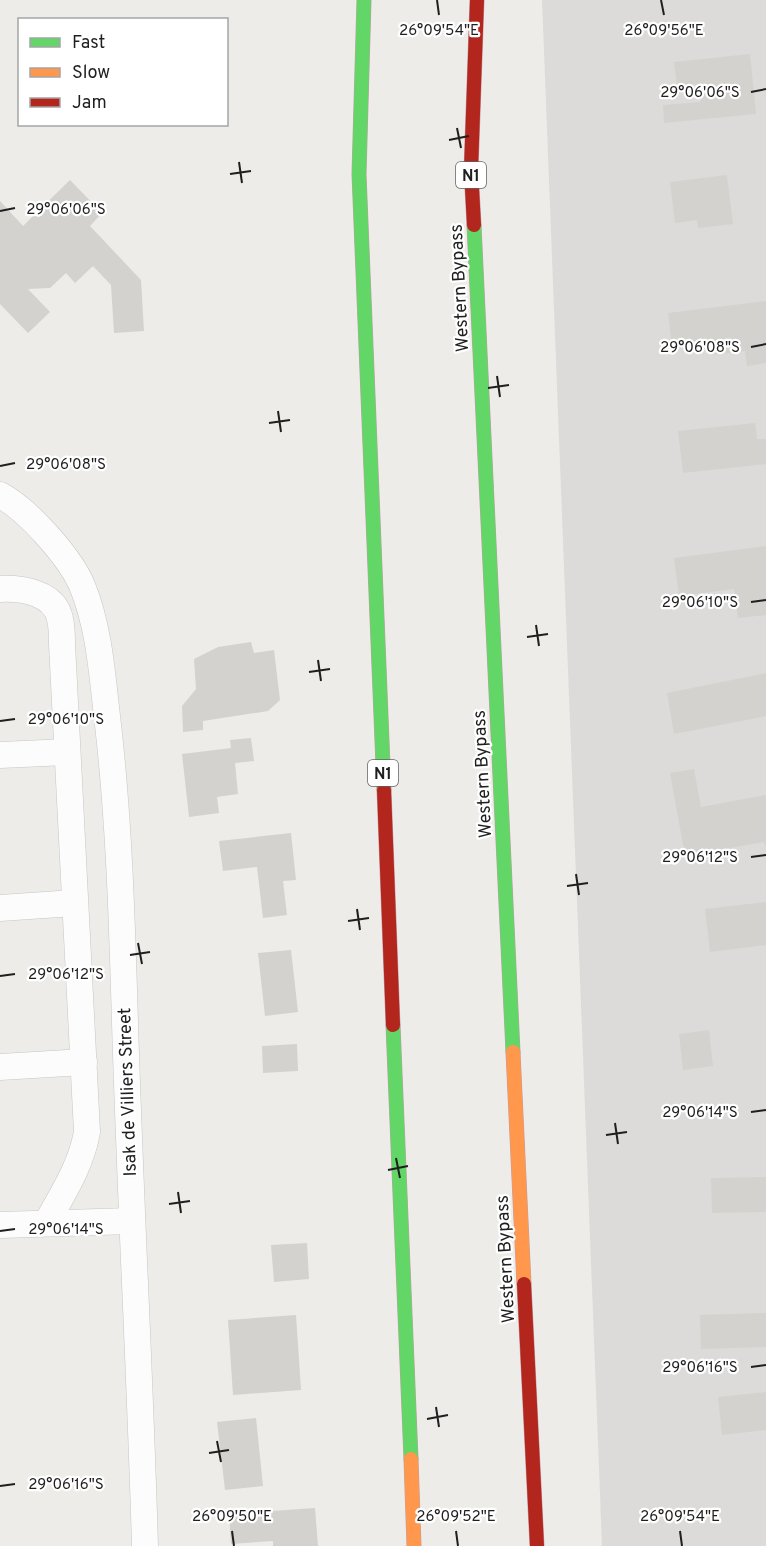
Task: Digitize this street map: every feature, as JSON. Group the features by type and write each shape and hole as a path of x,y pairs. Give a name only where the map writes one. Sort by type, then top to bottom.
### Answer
{"highway":[{"name":"N1","path":"364,0 359,174 414,1546"},
{"name":"Western Bypass","path":"477,0 471,170 537,1546"}],"street":[{"name":"Isak de Villiers Street","path":"0,495 34,522 64,556 82,585 96,630 113,770 123,950 131,1221 141,1403 145,1546"},
{"path":"0,590 35,593 49,599 60,618 87,1132 77,1169 47,1222"},
{"path":"0,755 67,752"},
{"path":"0,908 74,903"},
{"path":"0,1067 84,1062"},
{"path":"0,1225 131,1221"}],"shaded area":[{"path":"542,0 766,0 766,1546 602,1546"}],"building":[{"path":"750,54 756,114 664,123 663,105 701,102 699,84 677,86 674,62"},
{"path":"727,175 733,224 698,228 697,220 675,223 670,182"},
{"path":"70,180 102,213 90,226 141,280 144,331 114,333 111,285 93,266 75,283 66,273 50,288 28,289 50,312 28,333 0,304 0,201 23,226"},
{"path":"766,301 766,363 747,366 745,351 711,355 709,342 672,347 668,313"},
{"path":"755,423 757,439 766,439 766,464 683,473 678,431"},
{"path":"766,546 766,615 738,618 734,589 679,596 674,558"},
{"path":"251,642 254,653 274,650 280,700 268,711 203,721 203,730 183,732 182,706 196,689 194,659 218,647"},
{"path":"766,673 766,716 674,734 667,693"},
{"path":"251,738 254,761 235,763 238,794 217,797 219,813 189,817 182,754 231,748 230,740"},
{"path":"694,769 701,807 766,795 766,848 764,842 685,856 670,773"},
{"path":"291,833 296,880 283,881 287,915 263,918 257,867 223,871 219,841"},
{"path":"766,902 766,945 710,952 705,909"},
{"path":"291,950 298,1012 265,1016 258,953"},
{"path":"709,1030 713,1066 683,1070 679,1034"},
{"path":"297,1044 298,1071 263,1073 262,1046"},
{"path":"766,1177 766,1212 712,1213 711,1178"},
{"path":"307,1243 309,1279 274,1282 271,1245"},
{"path":"766,1313 766,1347 701,1349 700,1315"},
{"path":"296,1315 301,1390 233,1395 228,1320"},
{"path":"766,1392 766,1430 722,1435 718,1397"},
{"path":"256,1418 263,1486 225,1490 217,1422"},
{"path":"315,1508 318,1546 273,1546 273,1541 231,1544 229,1514"}],"traffic: fast":[{"path":"364,0 359,174 384,790"},
{"path":"474,225 513,1052"},
{"path":"393,1025 411,1459"}],"traffic: slow":[{"path":"513,1052 524,1284"},
{"path":"411,1459 414,1546"}],"traffic: jam":[{"path":"474,225 471,170 477,0"},
{"path":"384,790 393,1025"},
{"path":"524,1284 537,1546"}]}
